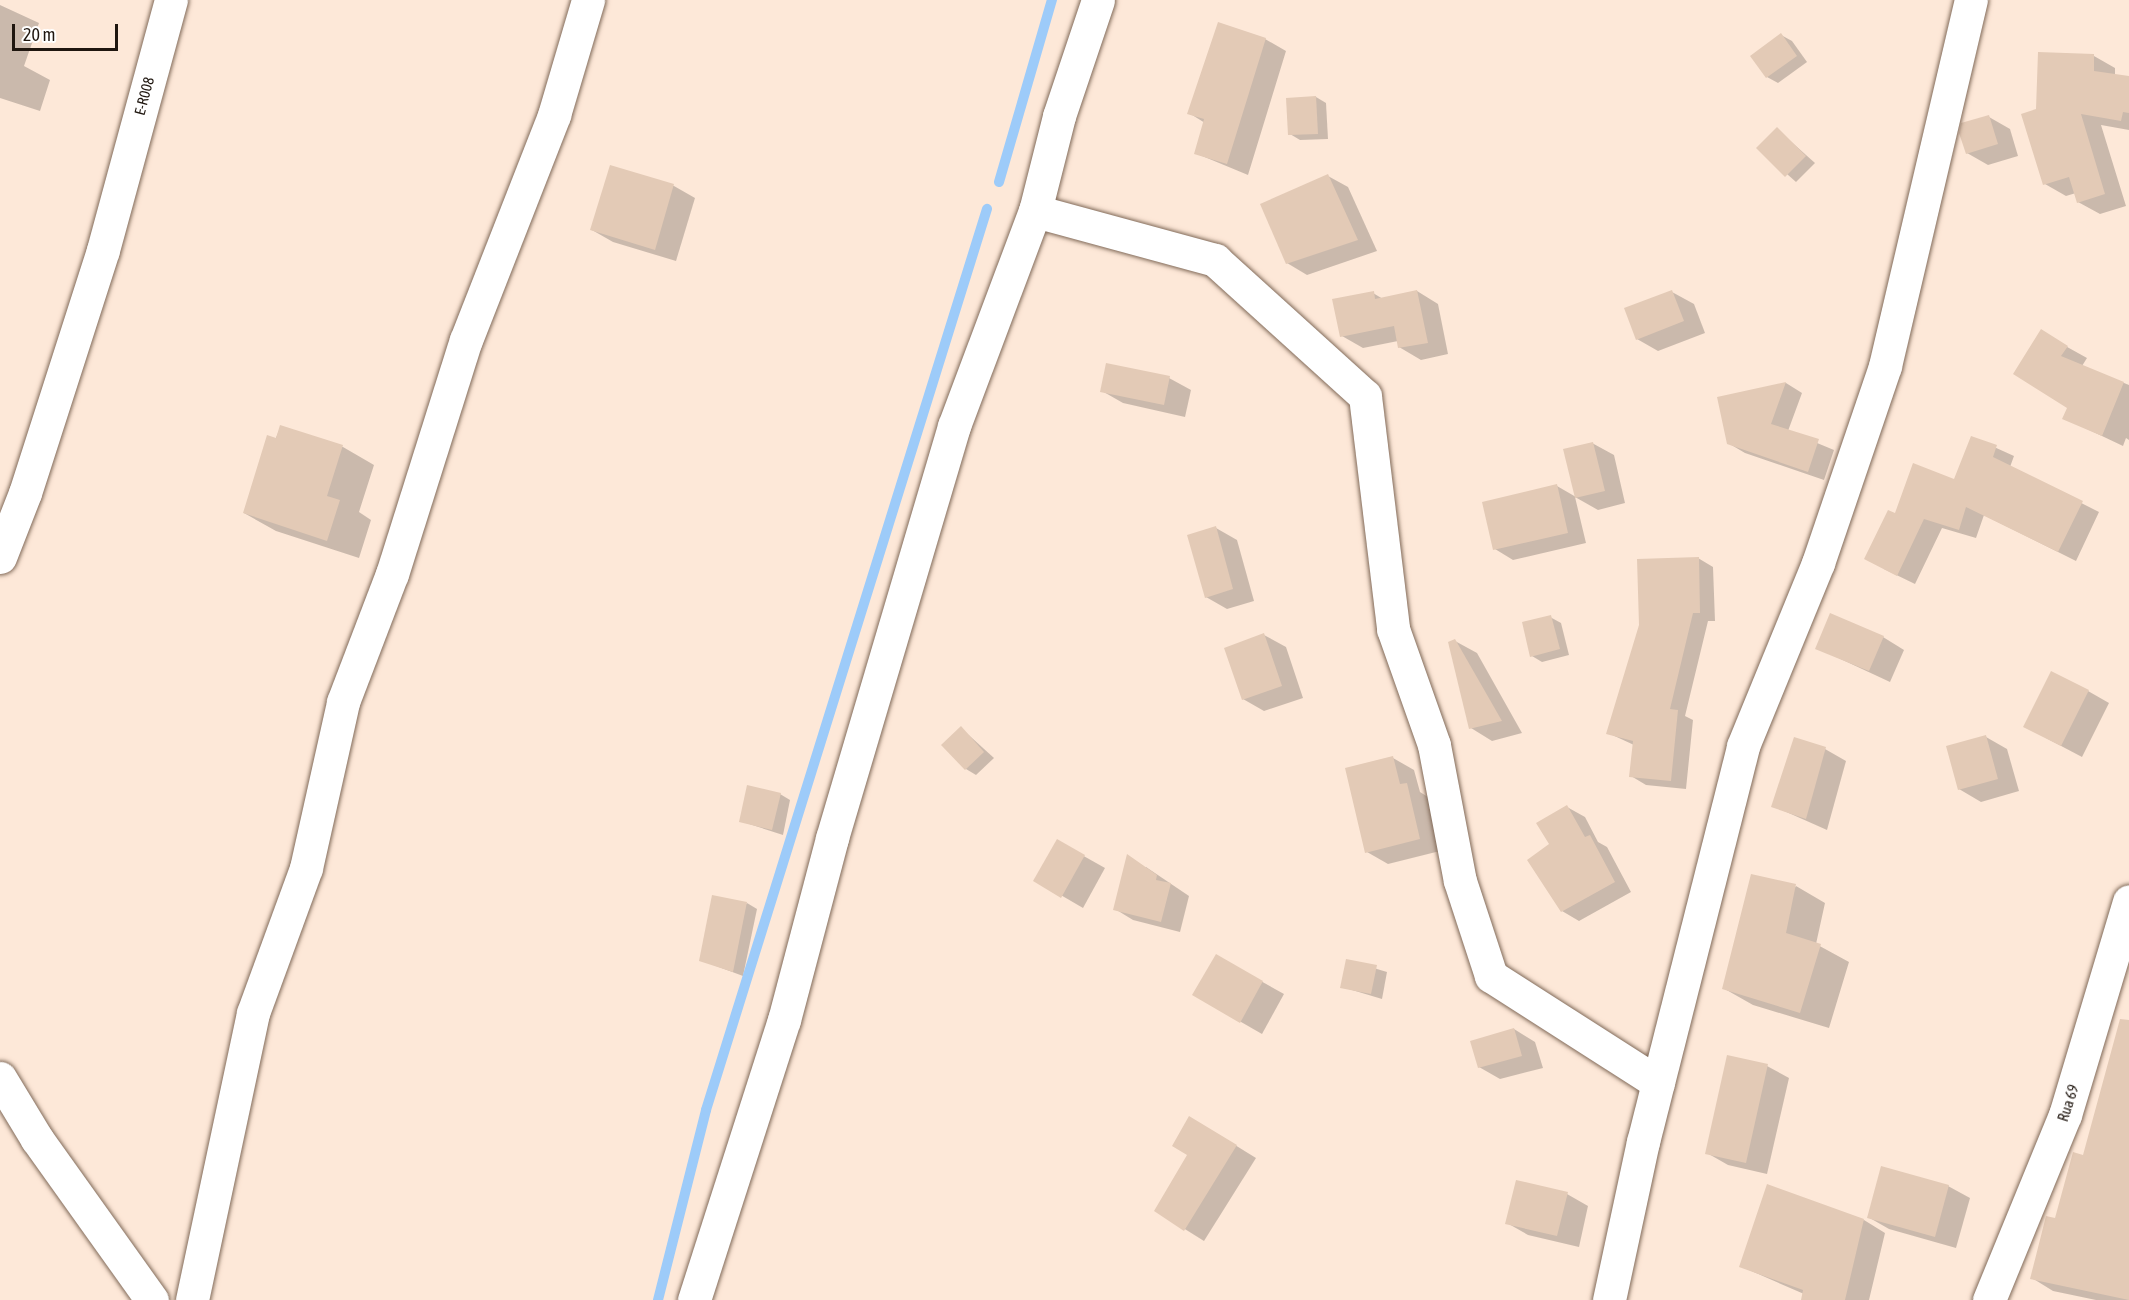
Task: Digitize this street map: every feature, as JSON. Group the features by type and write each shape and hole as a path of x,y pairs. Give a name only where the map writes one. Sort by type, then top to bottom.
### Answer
{"street":[{"name":"E-R008","path":"0,557 25,493 103,250 171,0"},
{"path":"192,1300 253,1013 306,868 343,702 392,574 466,340 554,115 588,0"},
{"path":"694,1300 784,1020 835,826 954,426 1035,211 1059,116 1098,0"},
{"path":"1609,1300 1658,1083 1743,746 1818,563 1885,366 1971,0"},
{"path":"1035,211 1215,260 1365,396 1393,628 1434,745 1460,881 1491,976 1658,1083"},
{"name":"Rua 69","path":"1989,1300 2065,1115 2129,901"},
{"path":"0,1078 37,1138 152,1300"}],"building":[{"path":"1218,22 1266,38 1227,164 1194,154 1204,119 1187,114"},
{"path":"1781,33 1797,56 1766,78 1750,56"},
{"path":"2038,52 2094,54 2094,71 2129,76 2129,113 2123,112 2121,121 2081,114 2105,194 2077,203 2069,177 2043,185 2021,114 2036,109"},
{"path":"1316,96 1318,134 1288,135 1286,98"},
{"path":"1989,115 1998,144 1966,154 1959,133 1961,123"},
{"path":"1777,127 1806,156 1785,177 1756,148"},
{"path":"610,165 674,184 655,250 590,230"},
{"path":"1328,174 1358,240 1286,264 1260,204"},
{"path":"1417,290 1428,343 1398,348 1394,326 1340,337 1332,299 1374,291 1375,299"},
{"path":"1672,290 1684,321 1636,340 1624,308"},
{"path":"2041,329 2068,346 2061,356 2124,382 2102,436 2062,419 2067,408 2013,374"},
{"path":"1106,363 1170,376 1164,405 1100,392"},
{"path":"1786,382 1771,424 1819,439 1808,472 1727,444 1717,397"},
{"path":"280,425 343,445 327,496 340,500 327,541 243,513 267,435 276,438"},
{"path":"1971,436 1997,445 1993,457 2083,501 2058,552 1966,507 1959,530 1924,519 1897,576 1864,559 1888,510 1895,513 1913,463 1954,479"},
{"path":"1593,442 1605,491 1575,498 1563,449"},
{"path":"1557,484 1568,533 1493,550 1482,502"},
{"path":"1216,526 1233,589 1205,598 1187,535"},
{"path":"1699,557 1700,613 1693,613 1670,709 1678,710 1671,781 1629,777 1633,741 1606,734 1639,625 1637,559"},
{"path":"1830,613 1884,636 1869,671 1815,649"},
{"path":"1551,615 1560,649 1530,657 1522,622"},
{"path":"1264,633 1282,686 1242,700 1224,648"},
{"path":"1455,639 1502,721 1469,729 1448,642"},
{"path":"2051,671 2089,690 2061,746 2023,727"},
{"path":"961,726 984,752 965,770 941,745"},
{"path":"1986,735 1998,779 1958,790 1946,746"},
{"path":"1794,737 1826,747 1806,819 1771,807"},
{"path":"1393,756 1400,784 1407,783 1420,839 1365,853 1345,768"},
{"path":"747,785 781,793 772,830 739,822"},
{"path":"1567,805 1585,837 1590,835 1615,882 1561,912 1527,860 1549,844 1536,823"},
{"path":"1057,839 1085,855 1061,898 1033,881"},
{"path":"1127,854 1157,875 1156,880 1171,883 1161,922 1113,910"},
{"path":"1751,874 1796,884 1786,933 1821,944 1800,1013 1722,989"},
{"path":"712,895 747,902 733,972 699,961"},
{"path":"1216,954 1263,981 1240,1023 1192,995"},
{"path":"1346,959 1377,965 1371,994 1340,988"},
{"path":"2120,1019 2129,1020 2129,1300 2030,1279 2046,1216 2055,1218 2073,1152 2083,1155"},
{"path":"1514,1028 1522,1056 1478,1068 1470,1041"},
{"path":"1727,1055 1768,1064 1746,1163 1705,1154"},
{"path":"1189,1116 1237,1145 1184,1231 1154,1211 1187,1155 1172,1146"},
{"path":"1881,1166 1949,1185 1935,1237 1867,1218"},
{"path":"1516,1180 1568,1192 1557,1236 1505,1224"},
{"path":"1767,1184 1864,1219 1845,1300 1801,1300 1803,1290 1739,1267"}],"waterway":[{"path":"999,182 1052,0"},
{"path":"658,1300 706,1110 987,209"}]}
